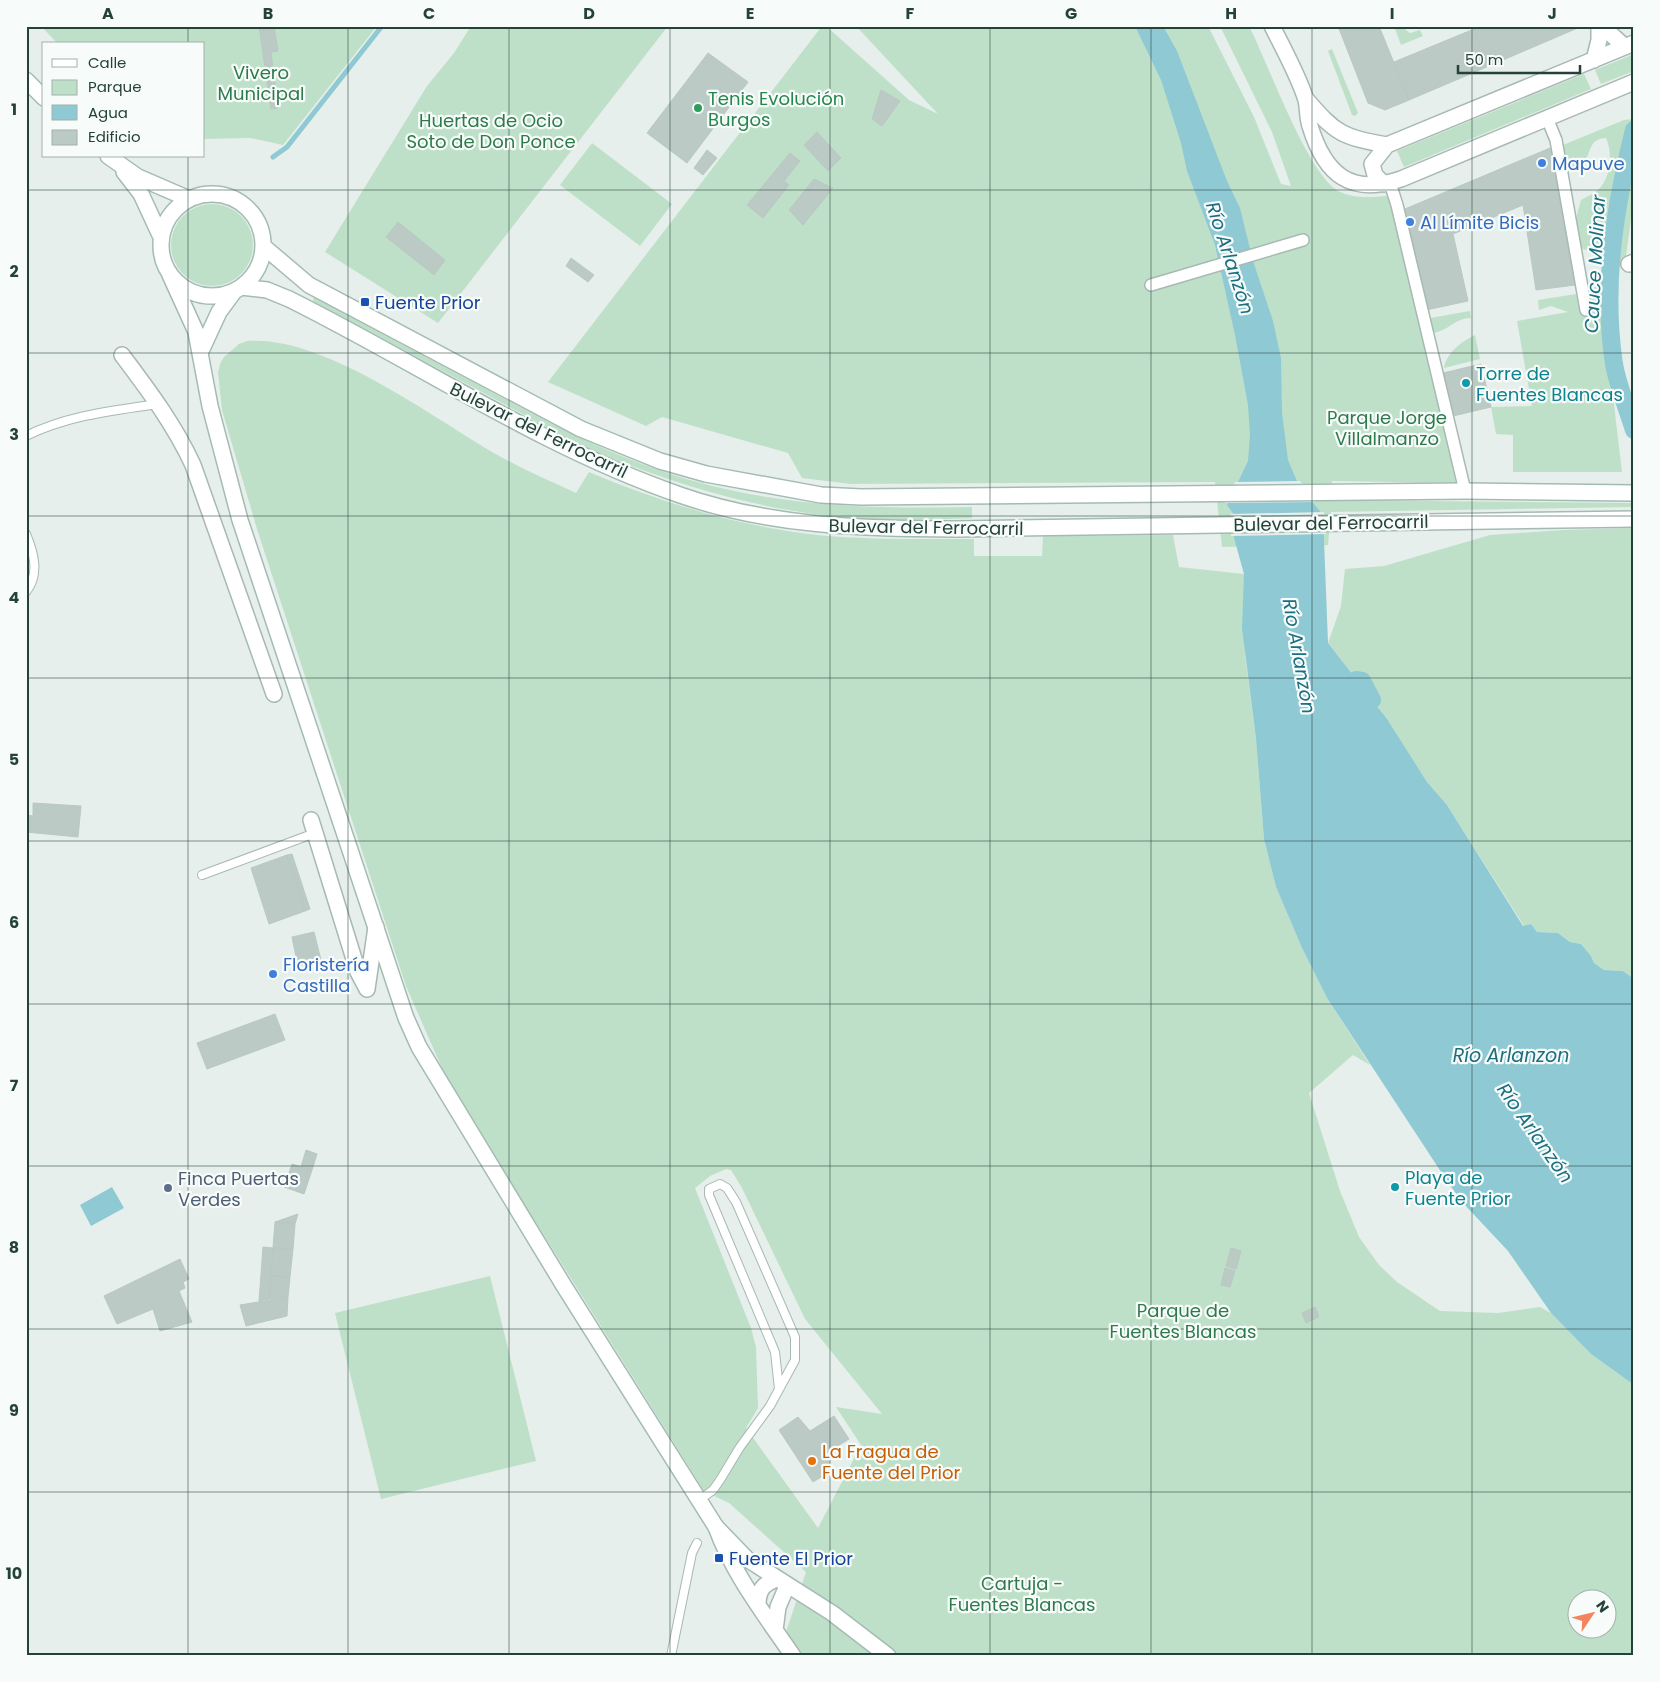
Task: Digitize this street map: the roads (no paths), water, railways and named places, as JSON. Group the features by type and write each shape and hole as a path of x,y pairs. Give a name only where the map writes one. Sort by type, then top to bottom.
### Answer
{"main road":[{"path":"1272,26 1306,99 1310,126 1328,165 1347,182 1358,185 1387,183 1634,82"},
{"path":"1594,60 1601,26 1629,45"},
{"path":"1306,99 1336,131 1354,139 1387,144 1629,45"},
{"path":"26,80 42,96"},
{"path":"1387,144 1372,164 1375,175 1387,183"},
{"path":"113,160 157,187 189,199"},
{"path":"113,160 141,194 160,235 161,253 170,275 192,317 202,350 210,406 240,520 406,1018 429,1066 716,1528 732,1547 782,1583 848,1624 888,1656"},
{"path":"160,235 173,212 189,199 210,194 236,200 248,208 257,220 261,230 263,246 257,270 219,312 202,350"},
{"name":"Bulevar del Ferrocarril","path":"263,246 310,284 581,429 660,461 706,474 764,486 831,496 1022,496 1464,491 1634,493"},
{"path":"170,275 182,287 196,294 214,296 237,290"},
{"name":"Bulevar del Ferrocarril","path":"237,290 267,290 299,304 500,414 573,451 681,496 731,509 798,522 878,529 1026,529 1634,519"},
{"path":"122,355 159,403 178,432 199,480 274,694"},
{"path":"313,826 358,972 366,989 376,927"},
{"path":"716,1528 724,1550 758,1605 793,1656"},
{"path":"758,1605 758,1596 761,1588 768,1582 782,1583"},
{"path":"775,1630 782,1583"}],"street":[{"path":"1547,118 1556,140 1586,310"},
{"path":"1387,183 1397,205 1464,491"},
{"path":"1151,285 1301,240"}],"lane":[{"path":"26,436 62,421 91,413 159,403"},
{"path":"26,534 35,565 33,582 26,592"},
{"path":"202,875 313,826"},
{"path":"698,1501 713,1490 720,1480 740,1446 770,1406 795,1360 795,1337 736,1202 727,1188 720,1184 714,1185 709,1189 709,1195 775,1352 779,1389"},
{"path":"671,1656 692,1553 697,1543"}],"water":[{"name":"Río Arlanzon","path":"1135,26 1163,26 1177,51 1227,181 1240,208 1253,261 1273,321 1281,358 1282,413 1288,460 1299,486 1323,515 1328,643 1387,719 1427,782 1447,805 1523,926 1531,924 1537,932 1558,933 1570,942 1581,944 1594,963 1604,970 1623,971 1634,979 1634,1385 1591,1354 1551,1313 1508,1251 1464,1204 1449,1184 1327,998 1302,948 1276,887 1264,839 1256,739 1242,628 1244,574 1234,538 1235,516 1227,505 1248,461 1250,435 1248,405 1215,245 1187,171 1181,143 1161,80"},
{"path":"112,1187 124,1208 91,1226 80,1205"}],"waterway":[{"path":"273,157 287,147 382,26"},
{"name":"Cauce Molinar","path":"1634,130 1616,217 1612,246 1609,305 1614,364 1620,389 1634,430"},
{"path":"1356,680 1362,681 1372,700"}],"place":[{"name":"Tenis Evolución Burgos","path":"698,108"},
{"name":"Mapuve","path":"1542,163"},
{"name":"Al Límite Bicis","path":"1410,222"},
{"name":"Fuente Prior","path":"365,302"},
{"name":"Torre de Fuentes Blancas","path":"1466,383"},
{"name":"Floristería Castilla","path":"273,974"},
{"name":"Playa de Fuente Prior","path":"1395,1187"},
{"name":"Finca Puertas Verdes","path":"168,1188"},
{"name":"La Fragua de Fuente del Prior","path":"812,1461"},
{"name":"Fuente El Prior","path":"719,1558"}],"park label":[{"name":"Vivero Municipal","path":"261,82"},
{"name":"Huertas de Ocio Soto de Don Ponce","path":"491,130"},
{"name":"Parque Jorge Villalmanzo","path":"1387,427"},
{"name":"Parque de Fuentes Blancas","path":"1183,1320"},
{"name":"Cartuja - Fuentes Blancas","path":"1022,1594"}],"water label":[{"name":"Río Arlanzón","path":"1230,258"},
{"name":"Río Arlanzón","path":"1299,656"},
{"name":"Río Arlanzón","path":"1535,1133"}]}
